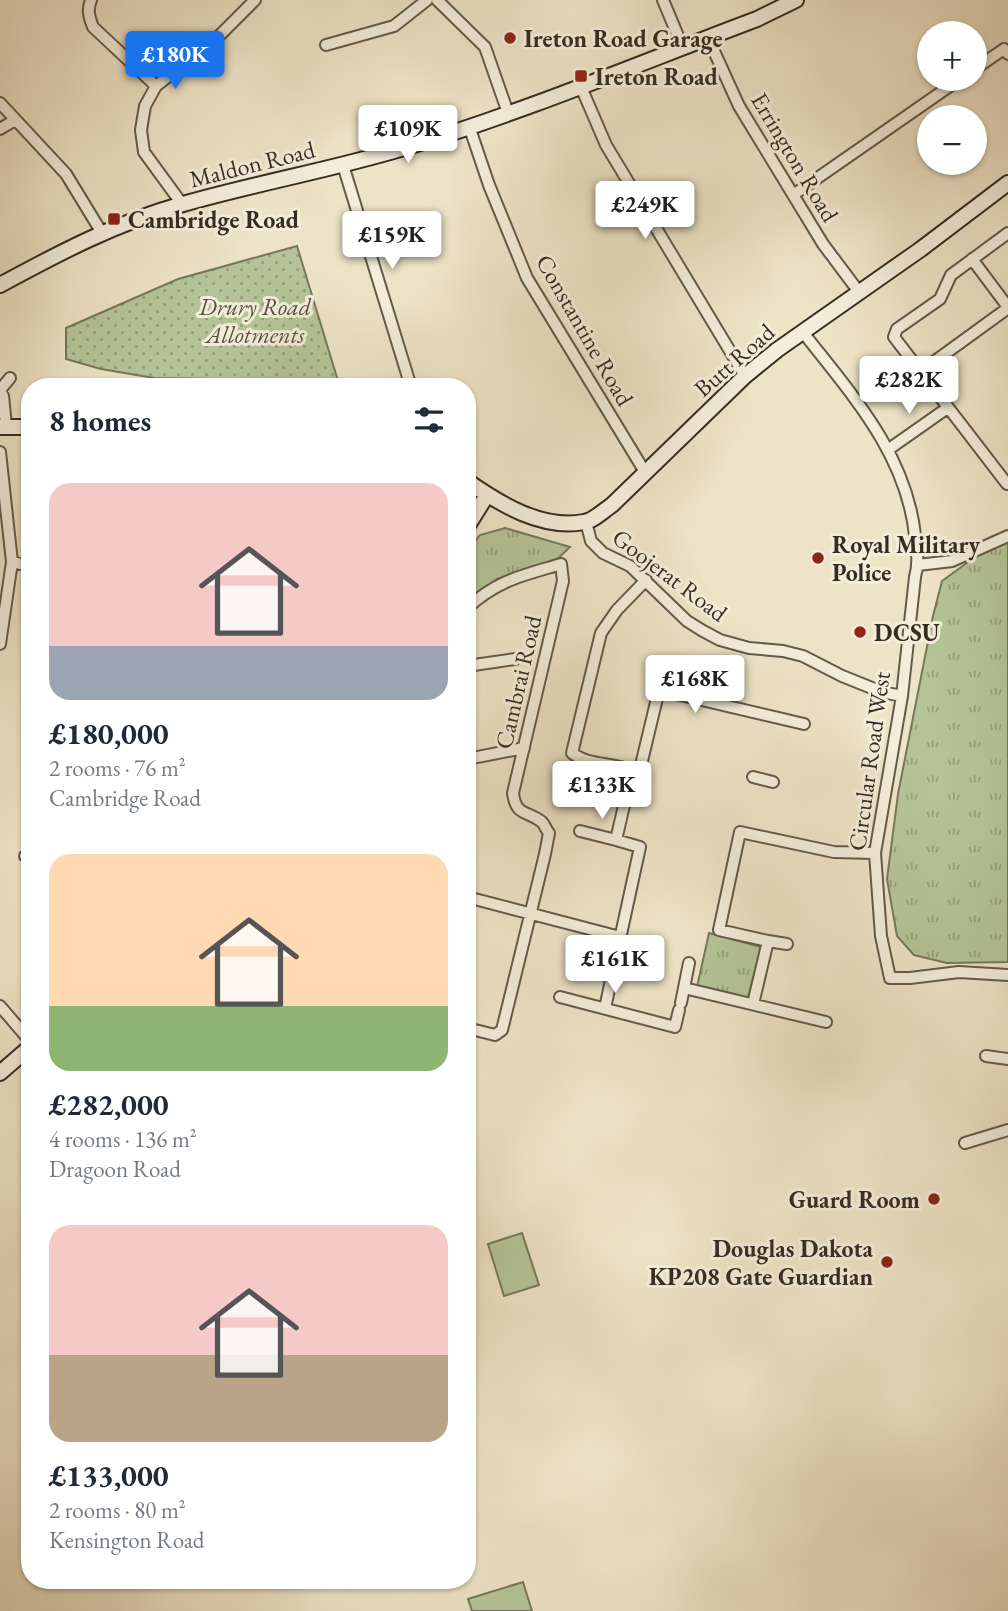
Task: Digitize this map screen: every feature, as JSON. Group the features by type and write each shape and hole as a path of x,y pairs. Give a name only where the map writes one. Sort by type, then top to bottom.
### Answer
{"main road":[{"name":"Maldon Road","path":"0,285 102,233 182,204 406,148 581,87 757,19 796,0"},
{"name":"Butt Road","path":"586,522 611,505 745,376 802,331 921,249 1008,183"},
{"path":"3,426 21,427"},
{"path":"476,487 508,507 534,518 563,523 586,522"},
{"path":"476,513 487,495"},
{"path":"0,1073 21,1055"}],"street":[{"path":"91,0 88,16 93,27 156,86"},
{"path":"182,204 144,152 141,143 145,106 156,86 220,35 255,0"},
{"path":"326,45 394,26 427,0"},
{"path":"438,0 485,47 508,113"},
{"path":"663,0 682,48"},
{"name":"Errington Road","path":"708,38 739,106 823,244 859,292"},
{"path":"987,61 1004,49 1008,54"},
{"path":"581,87 606,145 745,376"},
{"path":"793,195 943,91"},
{"path":"0,103 66,174 102,233"},
{"path":"0,129 15,120"},
{"name":"Constantine Road","path":"468,126 527,278 645,472"},
{"path":"343,165 408,378"},
{"path":"1004,486 894,337 897,329 940,299 949,278 1008,233"},
{"path":"920,372 1008,308 972,259"},
{"name":"Circular Road West","path":"802,331 866,414 889,449 909,500 918,565 902,696 875,853 881,936 890,978 959,972 1008,975"},
{"path":"3,426 3,396 0,391 10,378"},
{"path":"889,449 946,409"},
{"path":"0,452 12,562 0,644"},
{"name":"Goojerat Road","path":"586,522 591,541 603,553 630,566 687,621 720,640 749,648 803,656 881,692 902,696"},
{"path":"918,565 952,561 1008,536"},
{"path":"12,562 21,564"},
{"name":"Cambrai Road","path":"476,601 504,581 561,564 563,581 513,793 514,804 522,812 541,822 548,833 502,1030 495,1035 476,1030"},
{"path":"632,771 622,766 579,759 572,752 601,633 617,610 646,580"},
{"path":"476,665 515,659"},
{"path":"616,840 632,771 640,765 659,691 804,724"},
{"path":"476,757 524,748"},
{"path":"753,777 773,782"},
{"path":"580,831 640,847 605,1008"},
{"path":"787,944 719,929 740,832 834,852 875,853"},
{"path":"476,900 620,937"},
{"path":"752,1004 768,941"},
{"path":"560,997 675,1027 690,963"},
{"path":"684,988 826,1022"},
{"path":"0,1006 21,1030"},
{"path":"986,1056 1008,1058 1008,1067"},
{"path":"965,1143 1004,1134"}],"green space":[{"name":"Drury Road Allotments","path":"297,246 337,378 154,378 101,369 66,359 66,328 178,279"},
{"path":"505,528 570,547 553,563 497,579 476,595 476,540 480,535"},
{"path":"1008,537 1008,962 947,963 914,955 897,936 887,879 898,794 942,581 997,541"},
{"path":"709,933 761,947 748,998 697,987"},
{"path":"522,1233 539,1285 504,1296 488,1244"},
{"path":"523,1582 532,1611 472,1611 468,1599"}],"place":[{"name":"Ireton Road Garage","path":"510,38"},
{"name":"Ireton Road","path":"581,76"},
{"name":"Cambridge Road","path":"114,219"},
{"name":"Royal Military Police","path":"818,558"},
{"name":"DCSU","path":"860,632"},
{"name":"Guard Room","path":"934,1199"},
{"name":"Douglas Dakota KP208 Gate Guardian","path":"887,1262"}]}
